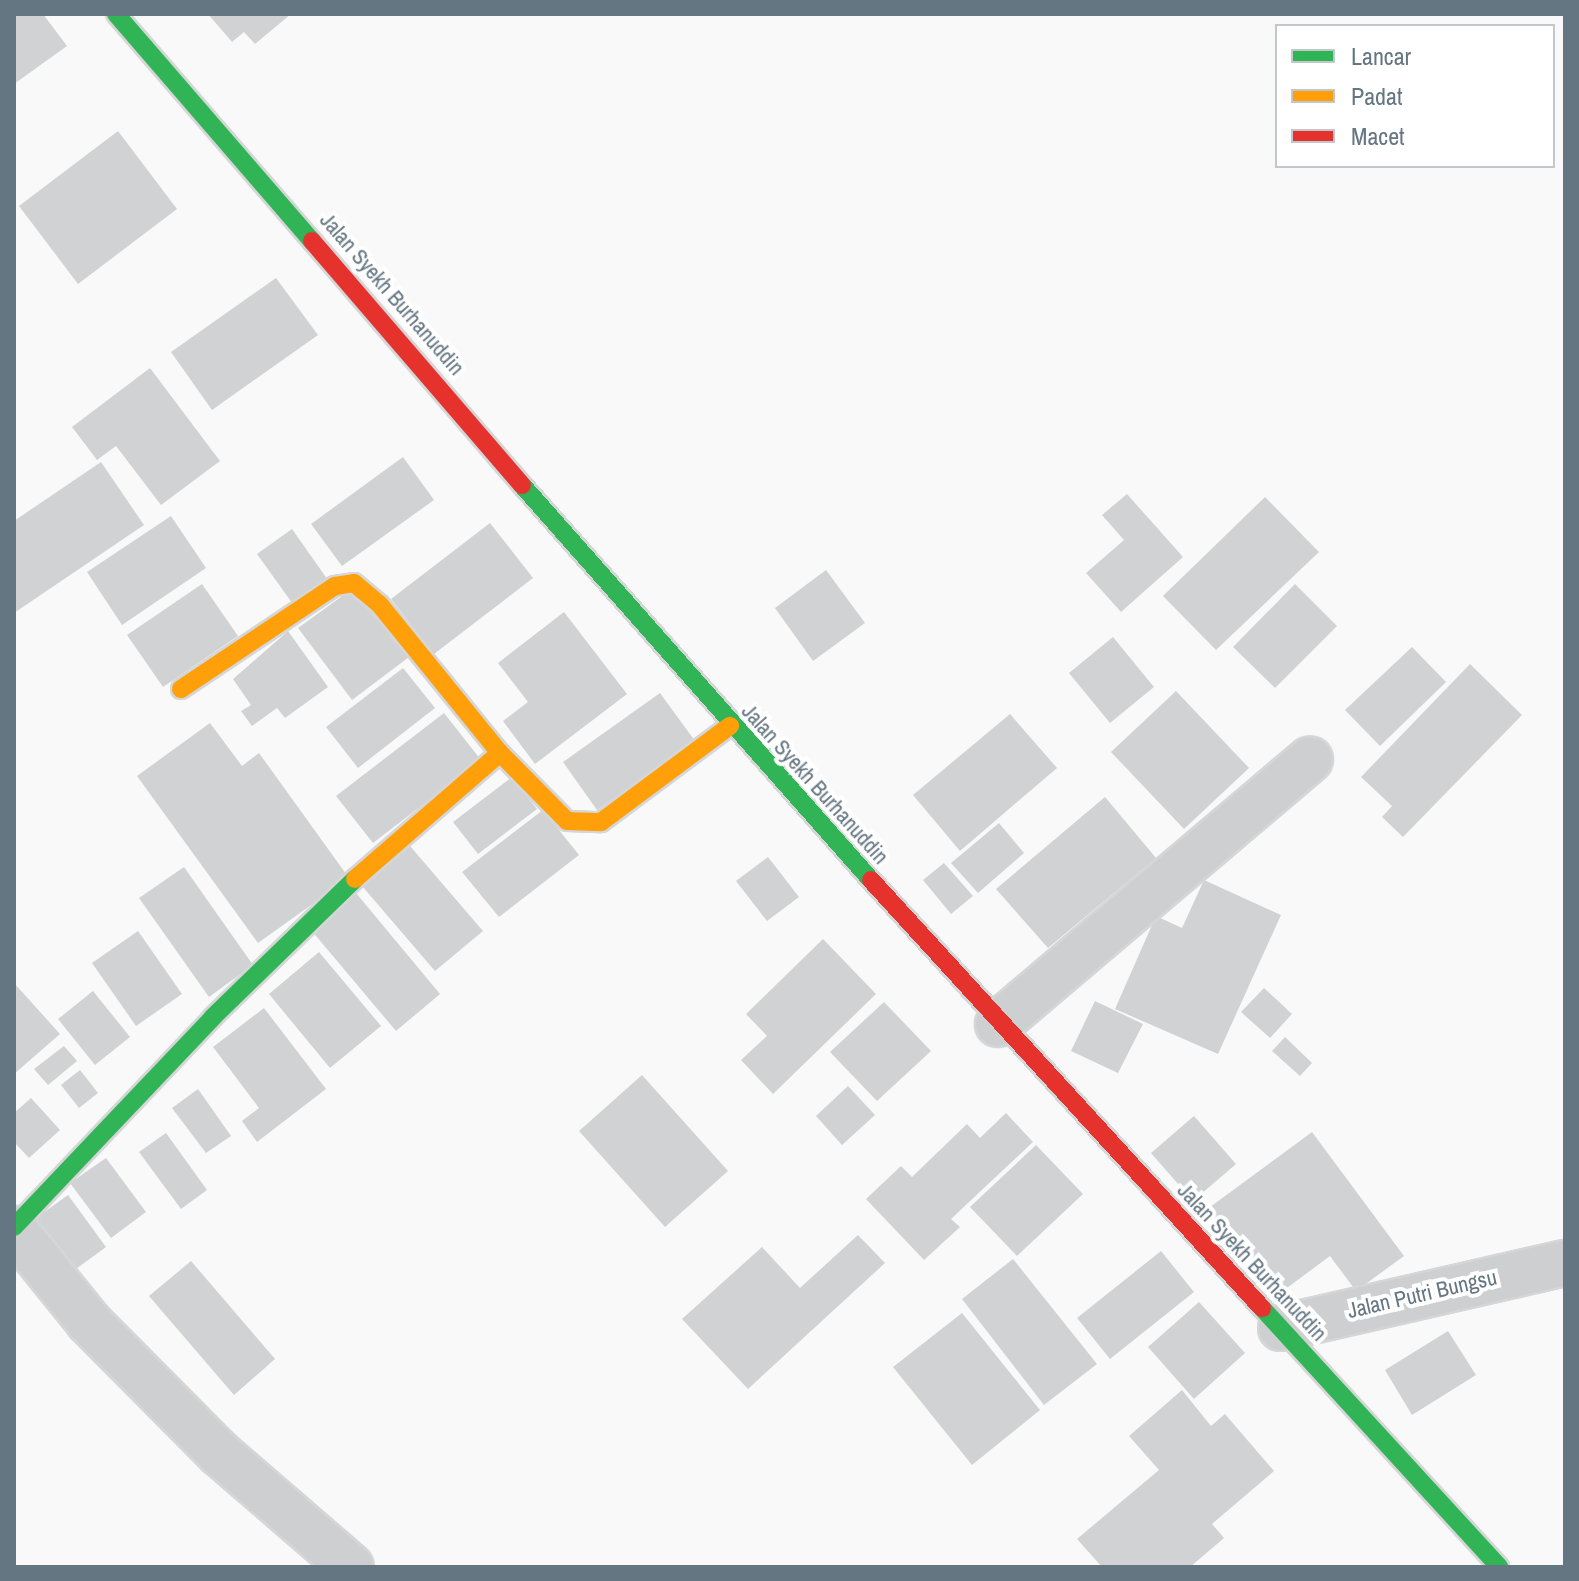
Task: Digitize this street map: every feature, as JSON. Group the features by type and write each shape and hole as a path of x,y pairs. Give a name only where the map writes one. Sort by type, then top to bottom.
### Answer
{"main road":[{"name":"Jalan Syekh Burhanuddin","path":"116,14 730,726 998,1024 1499,1567"},
{"path":"181,689 335,586 354,583 380,605 500,753 567,821 601,822 730,726"},
{"path":"14,1228 213,1017 400,836 500,753"}],"street":[{"path":"998,1024 1310,759"},
{"path":"14,1228 89,1322 219,1453 351,1567"},
{"name":"Jalan Putri Bungsu","path":"1281,1328 1565,1263"}],"building":[{"path":"14,14 43,14 67,46 14,84"},
{"path":"208,14 291,14 255,44 244,32 232,42"},
{"path":"118,131 177,209 78,284 19,206"},
{"path":"276,278 318,335 212,410 171,352"},
{"path":"150,368 220,461 161,505 116,446 97,460 72,427"},
{"path":"403,457 434,500 342,566 311,524"},
{"path":"101,462 144,525 14,613 14,521"},
{"path":"1127,494 1183,557 1121,612 1086,573 1124,540 1102,515"},
{"path":"1265,497 1319,552 1216,650 1163,596"},
{"path":"171,516 206,568 122,625 87,572"},
{"path":"490,523 533,578 434,654 391,599"},
{"path":"292,529 330,583 295,607 257,554"},
{"path":"826,570 865,623 813,661 775,608"},
{"path":"202,584 238,636 163,687 127,635"},
{"path":"1295,584 1337,626 1275,688 1233,647"},
{"path":"356,586 409,657 352,700 298,628"},
{"path":"564,612 627,694 535,764 503,721 528,702 498,663"},
{"path":"288,631 328,687 285,718 277,708 252,726 241,711 251,705 233,679"},
{"path":"1113,637 1154,687 1110,723 1069,673"},
{"path":"1412,647 1446,682 1380,746 1345,710"},
{"path":"1470,664 1522,715 1403,837 1382,817 1392,806 1361,777"},
{"path":"403,668 435,708 358,768 326,727"},
{"path":"1176,691 1249,768 1184,829 1111,752"},
{"path":"660,693 695,741 597,810 563,762"},
{"path":"444,713 481,760 373,843 336,796"},
{"path":"1010,714 1057,768 960,851 913,795"},
{"path":"210,723 242,766 259,753 349,878 258,943 137,776"},
{"path":"512,777 537,809 478,854 453,822"},
{"path":"1105,797 1156,858 1048,948 996,889"},
{"path":"543,810 579,855 499,917 462,872"},
{"path":"999,823 1024,853 978,893 951,863"},
{"path":"410,846 483,931 435,971 362,886"},
{"path":"768,857 799,897 767,921 736,881"},
{"path":"944,863 973,896 951,914 923,880"},
{"path":"184,867 253,965 209,997 139,898"},
{"path":"1204,880 1281,915 1218,1054 1115,1009 1156,916 1182,928"},
{"path":"356,893 440,994 396,1031 311,930"},
{"path":"138,931 182,994 136,1026 92,963"},
{"path":"823,939 876,994 773,1094 741,1060 767,1036 746,1014"},
{"path":"319,952 381,1026 330,1068 269,994"},
{"path":"14,983 60,1034 14,1074"},
{"path":"1264,988 1292,1014 1270,1038 1241,1012"},
{"path":"93,991 130,1037 95,1065 58,1019"},
{"path":"1095,1001 1143,1024 1118,1073 1071,1051"},
{"path":"884,1002 931,1051 877,1101 830,1052"},
{"path":"264,1008 326,1089 257,1142 242,1121 259,1108 213,1047"},
{"path":"1285,1037 1312,1063 1300,1076 1272,1051"},
{"path":"64,1046 77,1061 48,1085 34,1069"},
{"path":"80,1070 98,1093 79,1108 61,1085"},
{"path":"642,1075 728,1171 665,1227 579,1131"},
{"path":"848,1086 875,1115 842,1145 816,1116"},
{"path":"198,1089 231,1136 206,1153 172,1108"},
{"path":"31,1098 60,1130 29,1158 14,1142 14,1113"},
{"path":"1006,1113 1033,1142 951,1219 960,1227 924,1260 866,1199 901,1166 912,1177 967,1124 980,1138"},
{"path":"1194,1116 1236,1164 1193,1201 1151,1153"},
{"path":"1312,1132 1404,1256 1356,1291 1330,1256 1272,1299 1206,1210"},
{"path":"166,1133 207,1190 181,1209 139,1152"},
{"path":"1036,1145 1083,1194 1017,1256 970,1207"},
{"path":"106,1158 146,1212 111,1238 70,1183"},
{"path":"68,1195 106,1247 65,1277 26,1225"},
{"path":"858,1235 885,1263 748,1389 682,1319 762,1247 800,1288"},
{"path":"1161,1251 1194,1292 1110,1359 1077,1318"},
{"path":"1013,1259 1097,1364 1044,1405 962,1299"},
{"path":"191,1261 275,1359 234,1395 149,1296"},
{"path":"1199,1302 1245,1353 1194,1399 1148,1347"},
{"path":"962,1313 1040,1410 972,1465 893,1367"},
{"path":"1448,1331 1476,1375 1412,1415 1385,1370"},
{"path":"1182,1390 1211,1426 1225,1414 1274,1471 1212,1524 1224,1538 1190,1567 1102,1567 1077,1539 1159,1470 1129,1436"}],"traffic: fast":[{"path":"116,14 312,241"},
{"path":"522,485 871,880"},
{"path":"14,1227 213,1017 355,879"},
{"path":"1262,1308 1499,1567"}],"traffic: slow":[{"path":"181,689 335,586 354,583 380,605 500,753 567,821 601,822 730,726"},
{"path":"355,879 500,753"}],"traffic: jam":[{"path":"312,241 522,485"},
{"path":"871,880 1262,1308"}]}
